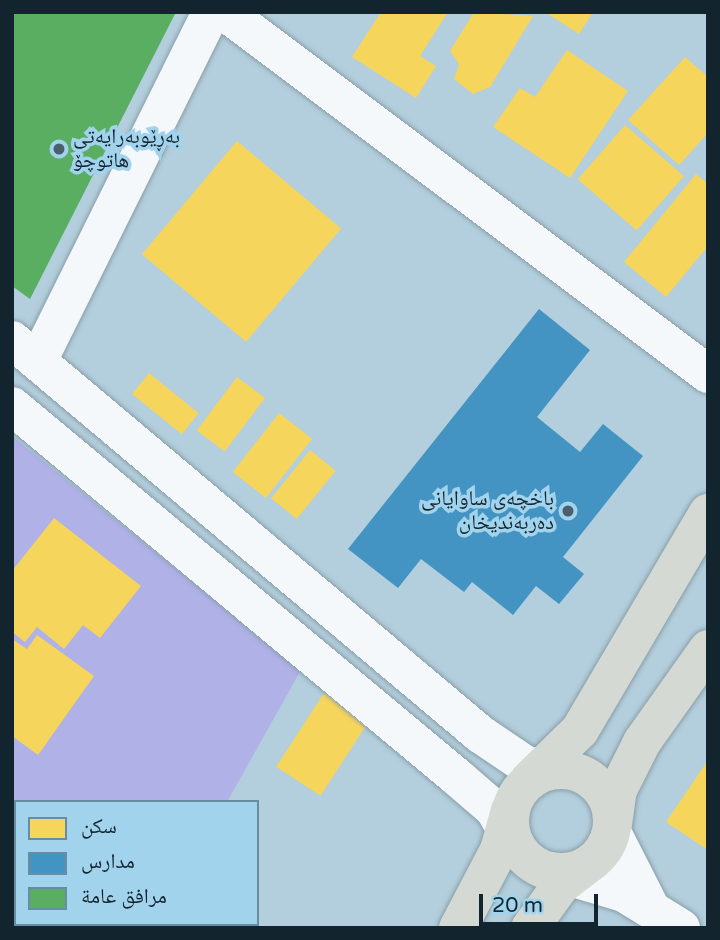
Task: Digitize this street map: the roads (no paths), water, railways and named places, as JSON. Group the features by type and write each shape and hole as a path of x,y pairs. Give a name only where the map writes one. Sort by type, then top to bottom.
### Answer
{"highway":[{"path":"458,928 525,799 580,730 708,513"},
{"path":"530,928 569,871 612,828 618,790 642,742 708,649"},
{"path":"525,799 573,771 603,790 612,828"},
{"path":"525,799 527,860 569,871"}],"street":[{"path":"12,406 458,778 525,799 526,765 480,734 25,351 211,12"},
{"path":"225,12 708,374"},
{"path":"612,828 649,905"},
{"path":"569,871 649,905 681,928"}],"place":[{"name":"بەڕێوبەرایەتی هاتوچۆ","path":"59,149"},
{"name":"باخچەی ساوایانی دەربەندیخان","path":"568,511"}]}
